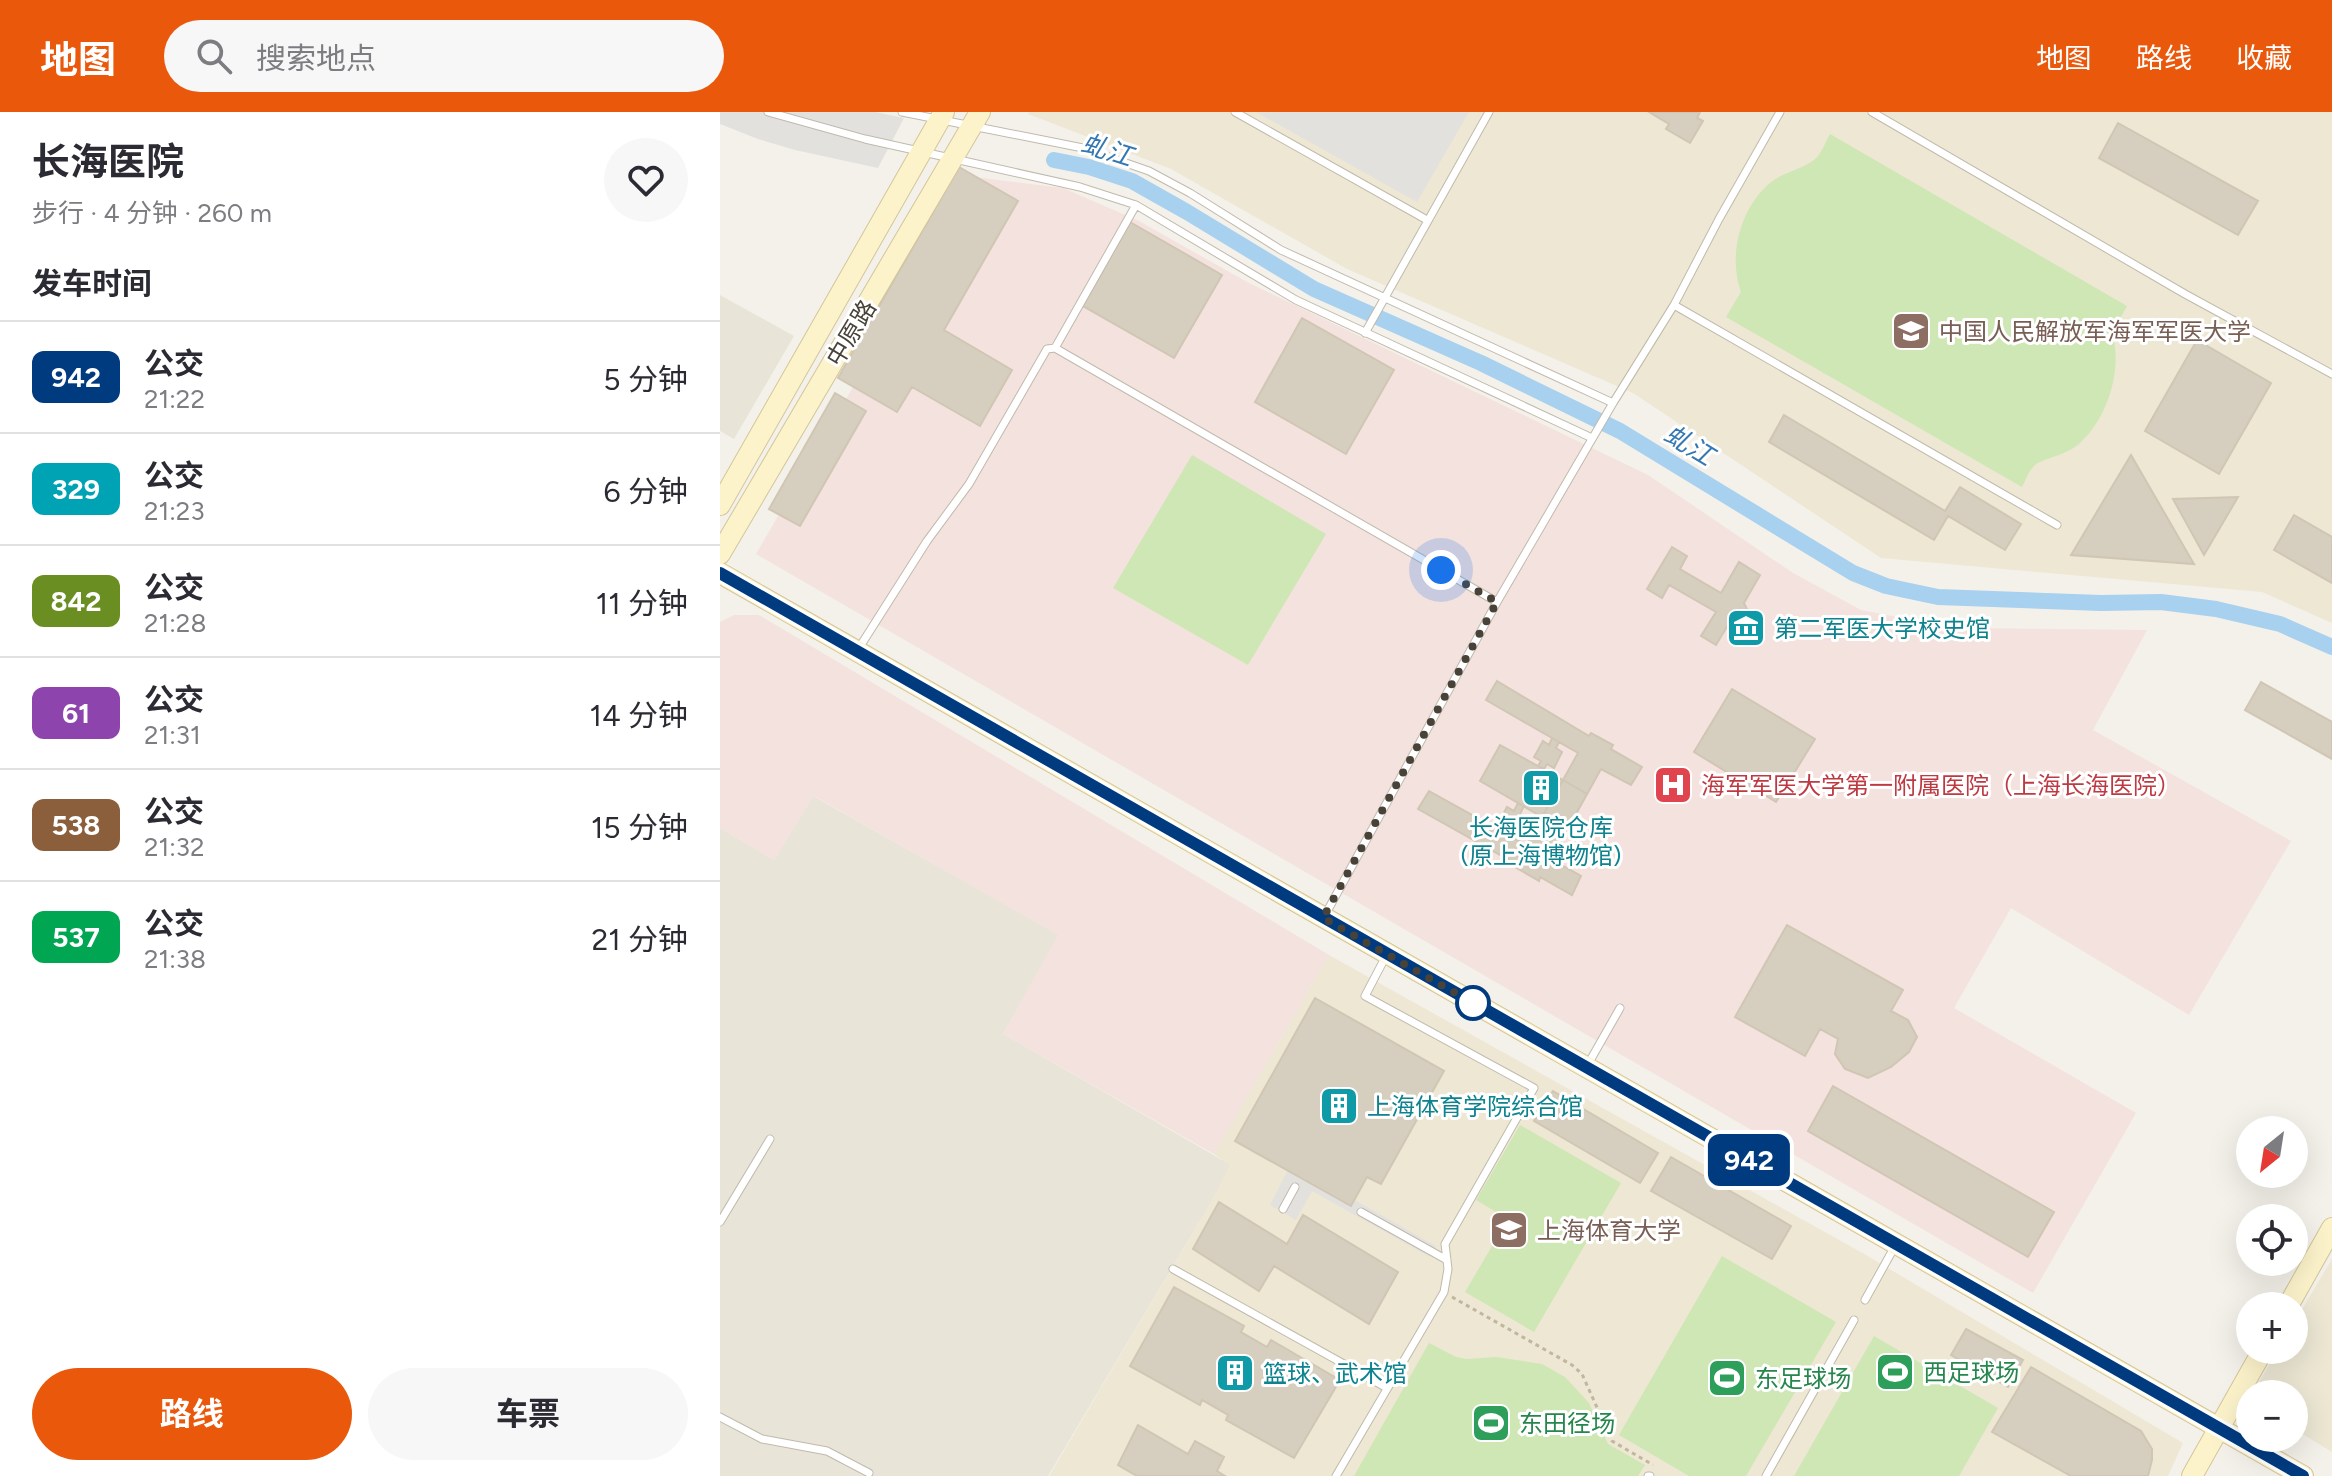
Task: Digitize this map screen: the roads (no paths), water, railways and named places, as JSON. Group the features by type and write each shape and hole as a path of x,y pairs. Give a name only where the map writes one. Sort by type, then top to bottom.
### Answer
{"street":[{"name":"中原路","path":"720,505 941,116"},
{"name":"中原路","path":"720,554 976,120"},
{"path":"720,573 2303,1476"},
{"path":"2296,1292 2332,1228"},
{"path":"2192,1476 2255,1364"}],"lane":[{"path":"768,112 920,153 1080,187 1136,205 1285,294 1594,436"},
{"path":"902,112 976,120 1083,148 1149,171 1281,250 1610,407"},
{"path":"1235,112 1427,220"},
{"path":"1365,333 1489,112"},
{"path":"1323,918 1497,602 1610,407 1674,305 1780,112"},
{"path":"1872,112 2185,294 2332,374"},
{"path":"1055,348 1136,205"},
{"path":"1674,305 2057,525"},
{"path":"856,651 927,541 969,484 1047,349 1055,348 1497,602"},
{"path":"1336,1476 1444,1292 1448,1269 1445,1244 1534,1088 1365,996 1387,955"},
{"path":"1586,1068 1620,1008"},
{"path":"720,1222 770,1139"},
{"path":"1283,1209 1295,1187"},
{"path":"1361,1212 1447,1260"},
{"path":"1865,1300 1896,1244"},
{"path":"1173,1269 1387,1388"},
{"path":"1766,1476 1854,1320"},
{"path":"720,1417 762,1439 827,1451 869,1473"}],"waterway":[{"name":"虬江","path":"1054,160 1132,181 1314,289 1481,363 1620,431 1853,573 1886,586 1938,597 2161,602 2216,609 2280,624 2332,647"}],"place":[{"name":"中国人民解放军海军军医大学","path":"1911,331"},
{"name":"第二军医大学校史馆","path":"1746,628"},
{"name":"海军军医大学第一附属医院（上海长海医院）","path":"1673,785"},
{"name":"长海医院仓库 (原上海博物馆)","path":"1541,788"},
{"name":"上海体育学院综合馆","path":"1339,1106"},
{"name":"上海体育大学","path":"1509,1230"},
{"name":"西足球场","path":"1895,1372"},
{"name":"篮球、武术馆","path":"1235,1373"},
{"name":"东足球场","path":"1727,1378"},
{"name":"东田径场","path":"1491,1423"}]}
